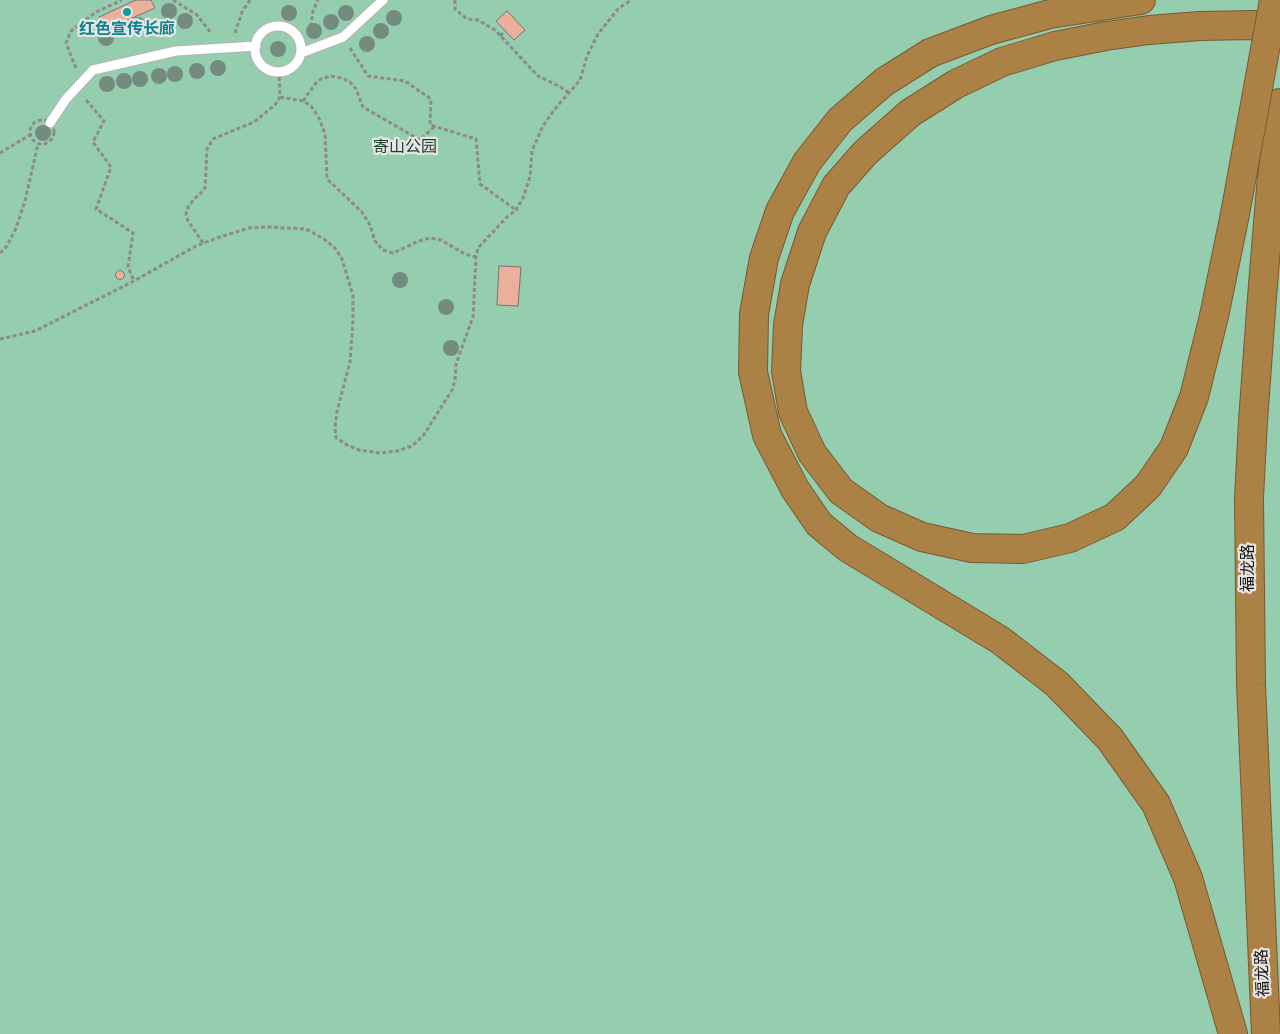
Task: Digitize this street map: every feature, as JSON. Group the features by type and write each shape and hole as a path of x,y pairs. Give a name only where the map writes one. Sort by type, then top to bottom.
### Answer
{"highway":[{"path":"1141,0 1050,14 991,30 930,54 884,82 840,120 807,162 777,219 764,258 754,314 753,372 767,435 795,489 819,524 848,548 1000,640 1057,684 1110,738 1156,804 1188,878 1233,1034"},
{"path":"1274,0 1235,214 1214,316 1194,397 1174,448 1148,486 1114,517 1070,538 1023,549 972,548 922,537 879,518 842,491 812,453 793,412 786,371 788,325 795,284 812,232 836,186 866,152 910,113 956,84 1002,62 1055,46 1149,30 1200,26 1254,25 1280,26"},
{"name":"福龙路","path":"1266,1034 1251,684 1249,498 1271,187 1280,103"}],"lane":[{"path":"305,51 300,40 291,30 279,26 266,30 257,40 255,52 260,64 271,72 284,72 296,65 305,51 343,37 383,0"},
{"path":"50,123 92,70 176,51 256,46"}],"path":[{"path":"84,80 73,62 66,43 71,31 96,12 122,0"},
{"path":"173,0 197,15 212,33 216,48"},
{"path":"230,47 242,12 250,0"},
{"path":"305,51 312,27 313,11 318,0"},
{"path":"455,0 455,9 468,19 478,20 486,24 538,76 559,86 568,93"},
{"path":"0,339 35,331 134,282 203,243 249,228 293,227 306,229 335,248 342,260 353,295 350,362 337,411 336,438 359,450 380,453 397,451 412,446 423,436 452,390 456,364 473,318 478,248 506,217 516,210 524,198 530,177 532,150 543,126 580,80 587,56 598,34 618,9 630,0"},
{"path":"500,36 505,31"},
{"path":"343,37 368,76 405,81 431,99 430,126 476,139 480,184 516,210"},
{"path":"203,243 188,221 186,214 188,207 205,188 207,149 213,139 254,122 275,105 280,97 279,72"},
{"path":"303,101 321,79 331,76 342,78 350,82 356,89 363,107 420,140 435,126"},
{"path":"76,88 104,121 93,142 111,167 96,209 133,232 128,267 134,282"},
{"path":"280,97 303,101 311,106 319,118 325,134 327,179 362,212 370,225 375,241 384,250 393,253 430,238 440,240 465,254 476,257"},
{"path":"0,153 30,135"},
{"path":"0,253 7,246 16,228 25,201 38,144"}],"green space":[{"name":"寄山公园","path":"0,0 1280,0 1280,1034 0,1034"}],"building":[{"name":"红色宣传长廊","path":"136,0 151,0 155,8 105,30 99,17"},
{"path":"507,11 525,30 514,40 496,21"},
{"path":"499,266 521,267 518,306 497,305"},
{"path":"120,270 125,275 120,280 115,275"}],"place":[{"name":"红色宣传长廊","path":"127,12"}]}
